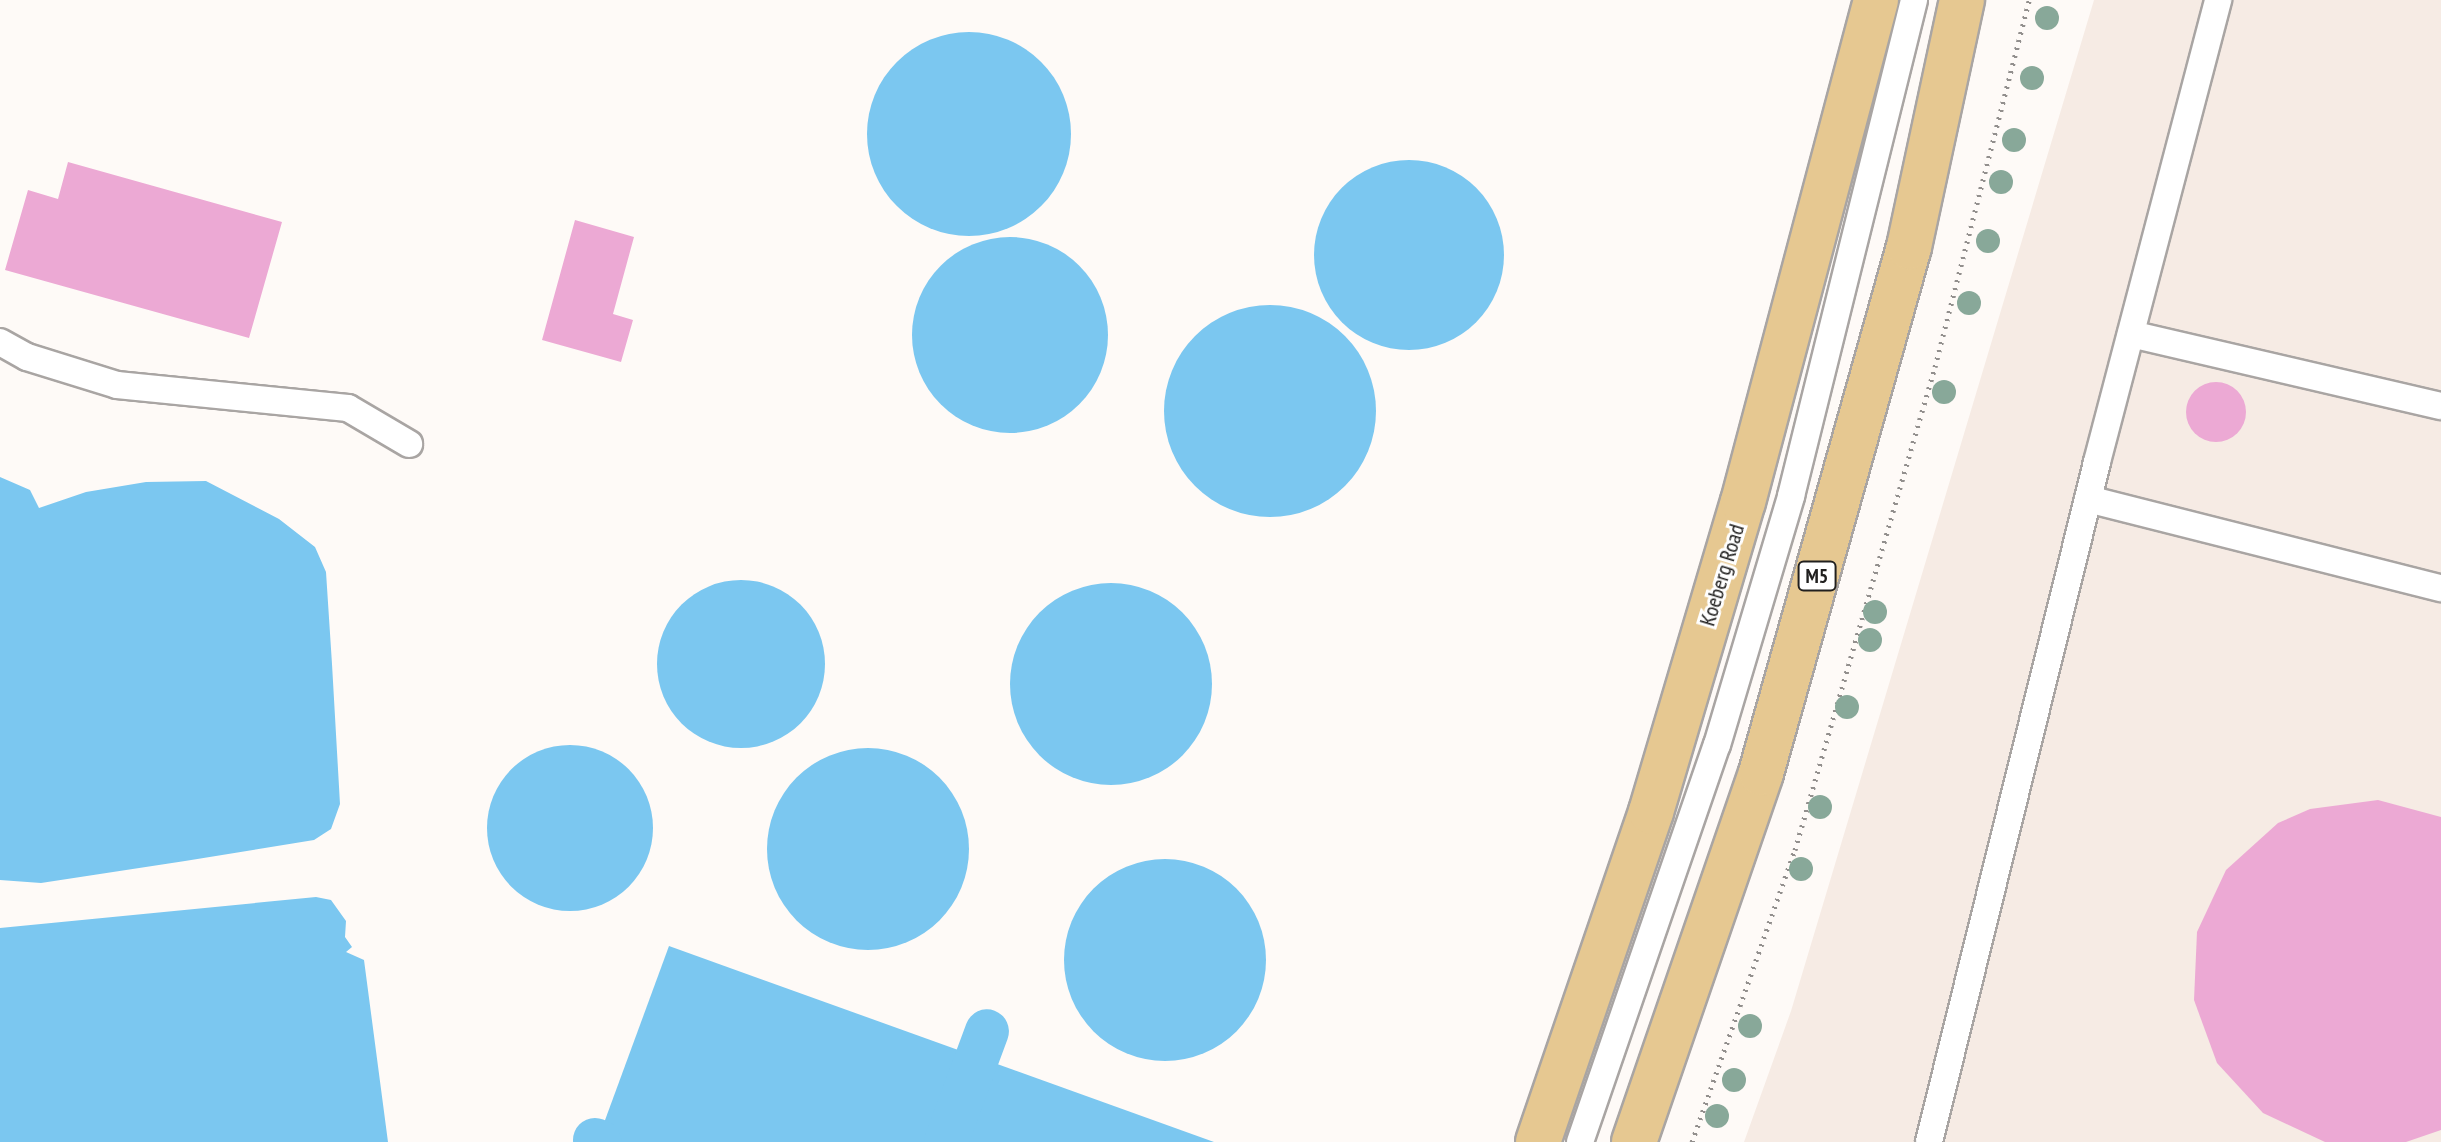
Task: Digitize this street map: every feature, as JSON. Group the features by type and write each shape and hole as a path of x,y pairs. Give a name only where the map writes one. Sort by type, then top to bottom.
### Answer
{"main road":[{"name":"Koeberg Road","path":"1538,1142 1651,812 1743,502 1876,0"},
{"name":"M5","path":"1634,1142 1766,758 1909,247 1962,0"}],"lane":[{"path":"1580,1142 1717,745 1791,496 1914,0"},
{"path":"1929,1142 2088,499 2218,0"},
{"path":"2131,334 2441,406"},
{"path":"0,342 27,357 117,385 348,408 409,444"},
{"path":"2088,499 2441,588"}],"path":[{"path":"1692,1142 1795,850 1935,367 2029,0"}],"shaded area":[{"path":"2094,0 2441,0 2441,1142 1744,1142 1791,1011"}],"water":[{"path":"969,32 1008,40 1026,49 1041,62 1054,77 1063,95 1071,134 1063,173 1054,191 1041,206 1026,219 1008,228 969,236 930,228 912,219 897,206 884,191 875,173 867,134 875,95 884,77 897,62 912,49 930,40"},
{"path":"1409,160 1445,167 1476,188 1497,219 1504,255 1497,291 1476,322 1445,343 1409,350 1373,343 1342,322 1321,291 1314,255 1321,219 1342,188 1373,167"},
{"path":"1010,237 1047,245 1079,266 1100,298 1108,335 1100,372 1079,404 1047,425 1010,433 973,425 941,404 920,372 912,335 920,298 941,266 973,245"},
{"path":"1270,305 1310,313 1345,336 1368,371 1376,411 1368,451 1345,486 1310,509 1270,517 1230,509 1195,486 1172,451 1164,411 1172,371 1195,336 1230,313"},
{"path":"0,477 30,490 39,508 86,492 146,482 206,481 279,519 315,547 326,572 340,804 331,829 314,840 185,861 41,883 0,880"},
{"path":"741,580 773,587 800,605 818,632 825,664 818,696 800,723 773,741 741,748 709,741 682,723 664,696 657,664 664,632 682,605 709,587"},
{"path":"1111,583 1149,591 1167,600 1182,613 1195,628 1204,646 1212,684 1204,722 1195,740 1182,755 1167,768 1149,777 1111,785 1073,777 1055,768 1040,755 1027,740 1018,722 1010,684 1018,646 1027,628 1040,613 1055,600 1073,591"},
{"path":"570,745 602,751 629,769 647,796 653,828 647,860 629,887 602,905 570,911 538,905 511,887 493,860 487,828 493,796 511,769 538,751"},
{"path":"868,748 906,756 924,765 939,778 952,793 961,811 969,849 961,887 952,905 939,920 924,933 906,942 868,950 830,942 812,933 797,920 784,905 775,887 767,849 775,811 784,793 797,778 812,765 830,756"},
{"path":"1165,859 1203,867 1221,876 1236,889 1249,904 1258,922 1266,960 1258,998 1249,1016 1236,1031 1221,1044 1203,1053 1165,1061 1127,1053 1109,1044 1094,1031 1081,1016 1072,998 1064,960 1072,922 1081,904 1094,889 1109,876 1127,867"},
{"path":"316,897 331,900 346,921 345,937 352,947 346,952 364,960 388,1142 0,1142 0,928"},
{"path":"669,946 1214,1142 597,1142"}],"building":[{"path":"68,162 282,222 249,338 5,270 28,190 58,199"},
{"path":"575,220 634,237 613,314 633,320 621,362 542,340"},
{"path":"2216,382 2227,384 2237,391 2244,401 2244,423 2237,433 2227,440 2216,442 2205,440 2195,433 2188,423 2186,412 2188,401 2195,391 2205,384"},
{"path":"2378,800 2441,817 2441,1130 2406,1142 2325,1142 2263,1113 2217,1063 2194,1000 2197,932 2226,870 2278,823 2310,809"}],"waterway":[{"path":"946,1142 987,1031"},
{"path":"595,1140 600,1142"}]}
